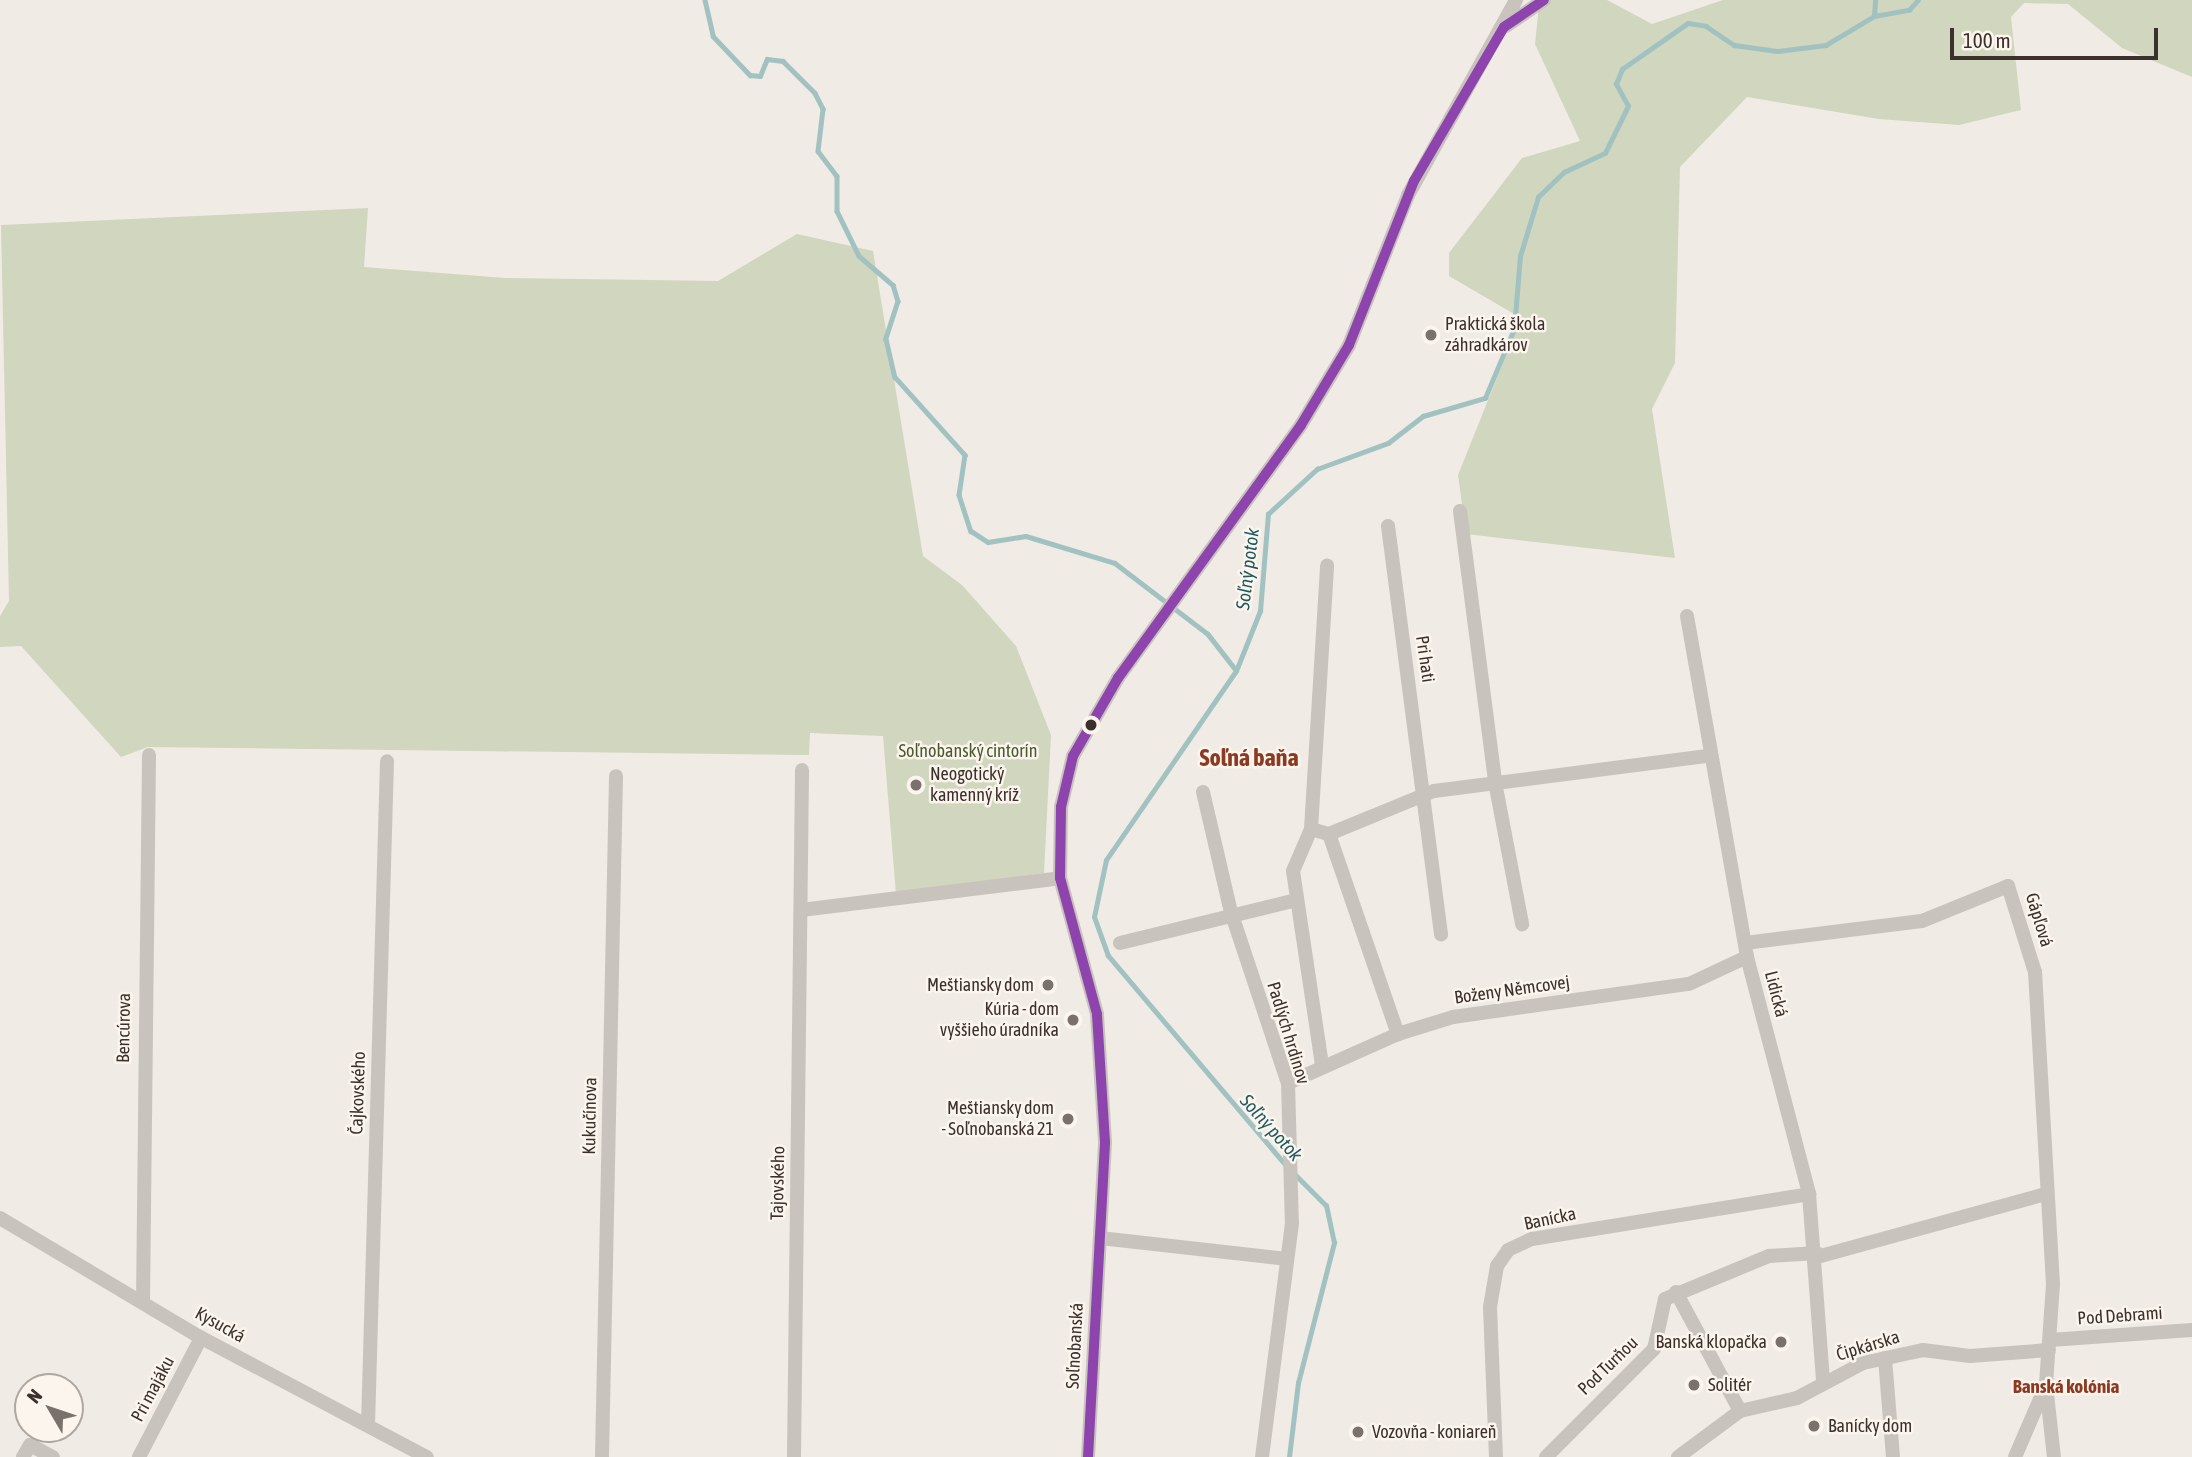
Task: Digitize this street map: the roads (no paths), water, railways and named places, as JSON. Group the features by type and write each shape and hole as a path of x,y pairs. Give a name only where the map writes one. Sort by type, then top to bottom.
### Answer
{"street":[{"name":"Soľnobanská","path":"1088,1457 1105,1142 1097,1014 1060,878 1061,807 1079,739 1301,425 1349,345 1408,195 1504,27 1516,0"},
{"path":"1504,27 1544,0"},
{"path":"1460,511 1495,782 1522,924"},
{"name":"Pri hati","path":"1388,526 1441,935"},
{"path":"1322,1065 1292,901 1293,871 1311,829 1327,565"},
{"name":"Lidická","path":"1687,616 1708,756 1746,950 1809,1194 1817,1255 1823,1380"},
{"name":"Bencúrova","path":"143,1302 149,755"},
{"path":"1311,829 1329,834 1424,797 1495,782 1708,756"},
{"name":"Čajkovského","path":"368,1426 387,761"},
{"name":"Tajovského","path":"793,1457 802,770"},
{"name":"Kukučínova","path":"602,1457 616,776"},
{"name":"Padlých hrdinov","path":"1203,792 1231,912 1288,1083 1292,1178 1287,1259 1262,1457"},
{"path":"1329,834 1398,1034"},
{"path":"801,910 1060,878"},
{"name":"Gápľová","path":"1746,950 1922,921 2008,886 2035,972 2045,1194 2053,1284 2046,1385 2054,1457"},
{"path":"1120,943 1231,912 1292,901"},
{"name":"Boženy Němcovej","path":"1288,1083 1322,1065 1398,1034 1453,1017 1689,984 1746,950"},
{"name":"Banícka","path":"1496,1457 1490,1307 1497,1266 1508,1250 1532,1239 1809,1194"},
{"path":"1740,1411 1676,1292 1769,1256 1817,1255 2045,1194"},
{"name":"Kysucká","path":"0,1218 201,1338 427,1457"},
{"path":"1100,1238 1287,1259"},
{"name":"Pod Turňou","path":"1546,1457 1654,1349 1665,1299 1676,1292"},
{"name":"Pod Debrami","path":"2049,1345 2192,1330"},
{"name":"Pri majáku","path":"139,1457 201,1338"},
{"name":"Čipkárska","path":"1678,1457 1740,1411 1797,1398 1823,1380 1885,1358 1923,1350 1970,1356 2049,1345"},
{"path":"1885,1358 1893,1457"},
{"name":"Gápľová","path":"2015,1457 2046,1385"},
{"path":"23,1457 30,1445 53,1457"}],"waterway":[{"path":"705,0 713,36 750,75 760,76 767,59 783,61 815,93 823,109 818,151 837,176 837,211 859,256 893,285 898,301 886,339 895,377 965,455 959,495 971,531 988,542 1026,536 1115,563 1208,634 1236,670"},
{"path":"1874,16 1875,0"},
{"name":"Soľný potok","path":"1287,1167 1108,956 1094,917 1106,860 1236,671 1260,611 1268,514 1317,469 1388,443 1423,416 1485,398 1514,329 1520,256 1538,197 1564,172 1605,153 1628,106 1616,84 1622,69 1688,23 1706,26 1734,45 1777,51 1826,45 1874,16 1909,10 1918,0"},
{"name":"Soľný potok","path":"1289,1457 1298,1383 1334,1243 1326,1206 1295,1175"}],"place":[{"name":"Praktická škola záhradkárov","path":"1431,335"},
{"name":"Neogotický kamenný kríž","path":"916,785"},
{"name":"Meštiansky dom","path":"1048,985"},
{"name":"Kúria - dom vyššieho úradníka","path":"1073,1020"},
{"name":"Meštiansky dom - Soľnobanská 21","path":"1068,1119"},
{"name":"Banská klopačka","path":"1781,1342"},
{"name":"Solitér","path":"1694,1385"},
{"name":"Banícky dom","path":"1814,1426"},
{"name":"Vozovňa - koniareň","path":"1358,1432"}],"district":[{"name":"Soľná baňa","path":"1249,758"},
{"name":"Banská kolónia","path":"2066,1387"}],"park label":[{"name":"Soľnobanský cintorín","path":"968,751"}]}
